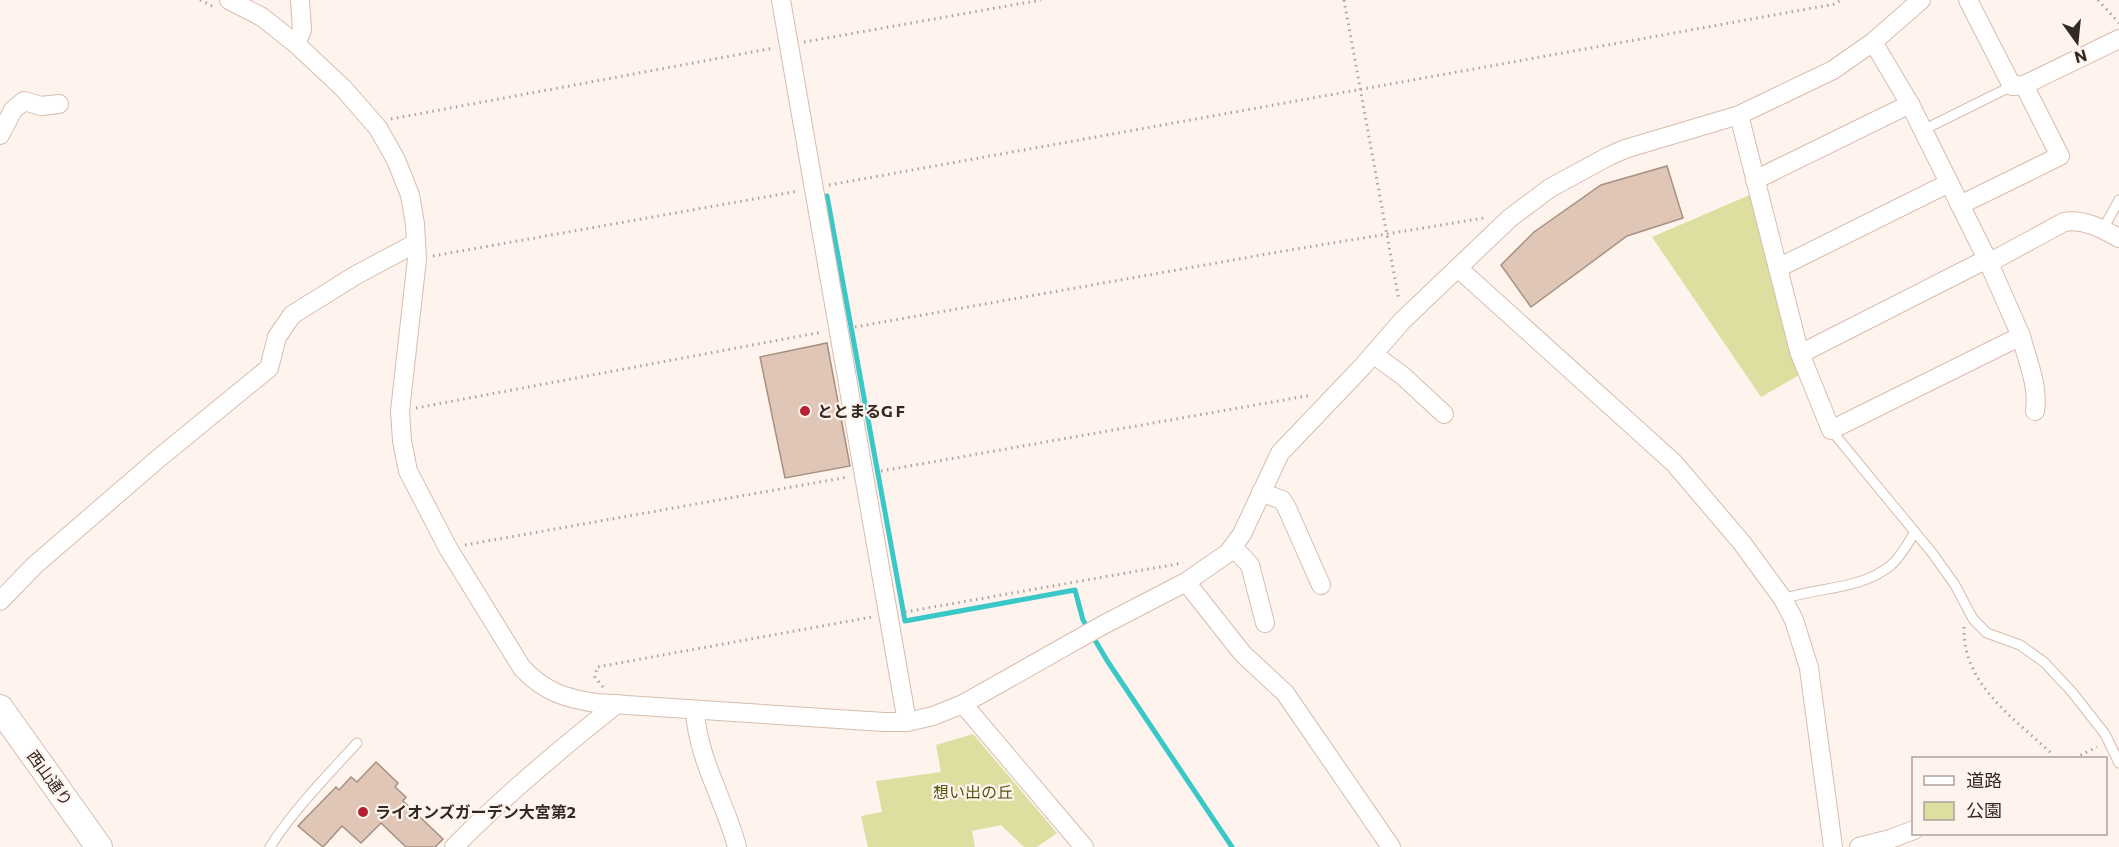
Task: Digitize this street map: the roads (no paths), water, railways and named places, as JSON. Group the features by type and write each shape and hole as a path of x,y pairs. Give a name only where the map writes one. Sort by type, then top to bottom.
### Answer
{"street":[{"path":"296,44 302,30 300,0"},
{"path":"781,0 907,722"},
{"path":"224,5 262,17 296,44 343,88 378,128 396,160 410,195 417,251 400,411 402,441 408,471 448,548 522,668 536,682 554,692 575,699 695,711 811,716 864,722 907,722 933,717 963,704 1103,625 1186,582 1228,553 1242,534 1281,453 1402,321 1510,218 1550,188 1609,156 1739,115 1833,70 1873,42 1920,0"},
{"path":"1960,205 2060,156 1968,0"},
{"path":"2018,85 2119,39"},
{"path":"1873,42 1910,104 1987,260 2021,336 2036,388 2035,411"},
{"path":"1,131 13,110 24,101 41,106 60,104"},
{"path":"1755,180 1910,104"},
{"path":"1739,115 1800,354 1831,430 2021,336"},
{"path":"1778,268 1949,183"},
{"path":"1800,354 1987,260 1996,259 2064,222 2073,220 2111,234"},
{"path":"0,601 35,565 269,368 277,337 292,315 356,275 417,251"},
{"path":"1458,268 1674,463 1742,543 1784,599 1794,620 1809,668 1833,847"},
{"path":"1373,354 1403,376 1444,414"},
{"path":"1261,492 1282,500 1286,506 1321,585"},
{"path":"1233,547 1250,565 1265,623"},
{"path":"1186,582 1243,654 1285,693 1391,847"},
{"path":"454,847 556,752 617,704"},
{"path":"963,704 1084,847"},
{"name":"西山通り","path":"0,708 84,837 99,847"},
{"path":"695,711 696,733 737,847"},
{"path":"1859,847 1912,832"}],"lane":[{"path":"1923,130 2018,85"},
{"path":"2111,234 2119,200"},
{"path":"1831,430 1950,577 1973,619 1987,633 2020,645 2044,662 2072,692 2109,742 2119,764"},
{"path":"1784,599 1796,594 1838,588 1875,576 1892,565 1915,532"},
{"path":"270,847 305,801 357,743"}],"waterway":[{"path":"827,196 905,621 1075,590 1083,620 1108,662 1232,847"}],"place":[{"name":"ととまるG F","path":"805,411"},
{"name":"ライオンズガーデン大宮第2","path":"363,812"}],"park label":[{"name":"想い出の丘","path":"973,792"}]}
